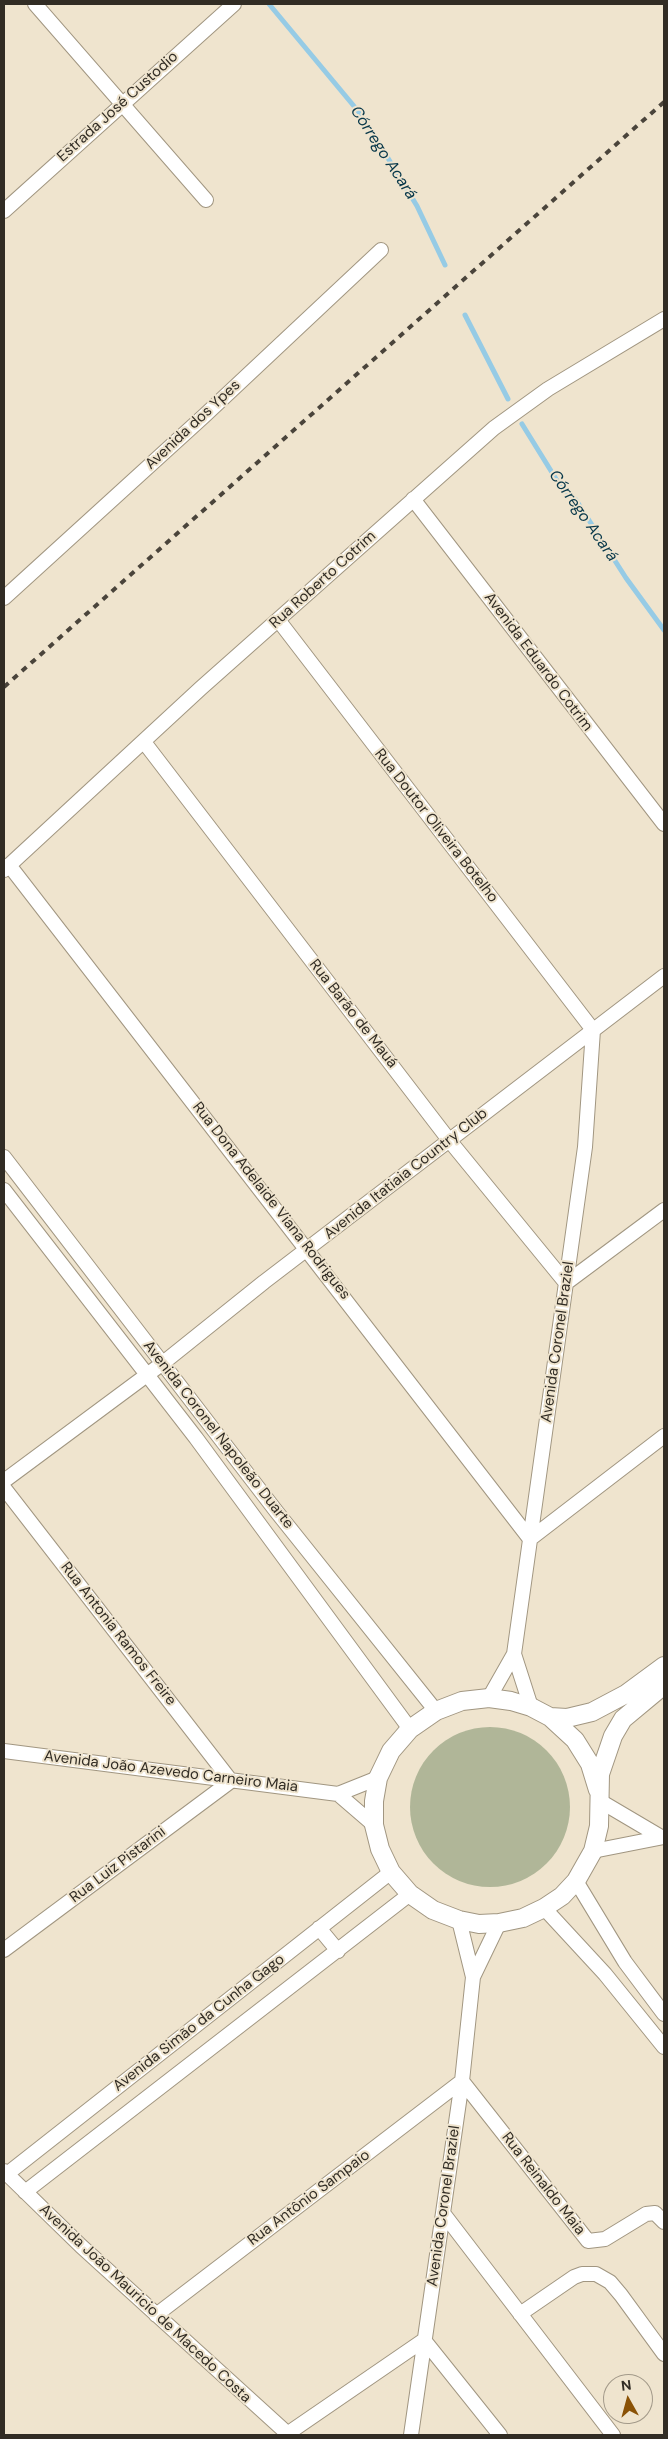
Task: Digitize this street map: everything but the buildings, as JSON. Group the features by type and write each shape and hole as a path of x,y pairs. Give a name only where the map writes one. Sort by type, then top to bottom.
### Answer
{"street":[{"path":"36,4 206,200"},
{"name":"Estrada José Custodio","path":"4,211 122,102 234,4"},
{"name":"Avenida dos Ypes","path":"4,598 204,416 381,250"},
{"name":"Rua Roberto Cotrim","path":"6,868 230,662 279,621 494,428 523,406 664,319"},
{"name":"Avenida Eduardo Cotrim","path":"413,499 664,824"},
{"name":"Rua Doutor Oliveira Botelho","path":"279,621 593,1030"},
{"name":"Rua Barão de Mauá","path":"144,742 449,1140 566,1283"},
{"name":"Rua Dona Adelaide Viana Rodrigues","path":"6,868 308,1249 530,1539"},
{"name":"Avenida Itatiaia Country Club","path":"4,1481 164,1363 308,1249 664,976"},
{"name":"Avenida Coronel Braziel","path":"489,1698 514,1654 585,1147 593,1030"},
{"name":"Avenida Coronel Napoleão Duarte","path":"4,1157 276,1511 436,1711"},
{"name":"Avenida Coronel Napoleão Duarte","path":"4,1190 270,1536 410,1729"},
{"path":"566,1283 664,1210"},
{"path":"530,1539 664,1436"},
{"name":"Rua Antonia Ramos Freire","path":"4,1488 231,1781"},
{"name":"Avenida Coronel Braziel","path":"514,1654 531,1707"},
{"path":"662,1837 599,1795 590,1764 575,1740 550,1717 531,1707 511,1701 489,1698 462,1701 436,1711 410,1729 391,1751 378,1778 374,1801 374,1825 380,1849 391,1872 410,1894 433,1910 459,1920 479,1924 500,1923 523,1918 544,1908 562,1896 576,1881 593,1851 599,1826 599,1795 602,1762 631,1700 664,1666"},
{"path":"550,1717 567,1718 581,1715 631,1700 664,1685"},
{"name":"Avenida João Azevedo Carneiro Maia","path":"4,1751 338,1794 378,1778"},
{"name":"Rua Luiz Pistarini","path":"4,1950 231,1781"},
{"path":"338,1794 374,1825"},
{"path":"593,1851 662,1837"},
{"name":"Avenida Simão da Cunha Gago","path":"6,2173 391,1872"},
{"path":"576,1881 625,1962 664,2014"},
{"name":"Avenida Simão da Cunha Gago","path":"25,2192 410,1894"},
{"path":"544,1908 605,1974 664,2047"},
{"name":"Avenida Coronel Braziel","path":"411,2435 462,2081 473,1977 459,1920"},
{"name":"Avenida Coronel Braziel","path":"473,1977 500,1923"},
{"path":"320,1928 338,1951"},
{"name":"Rua Reinaldo Maia","path":"462,2081 588,2241 605,2239 646,2214 655,2213 664,2222"},
{"name":"Rua Antônio Sampaio","path":"156,2315 462,2081"},
{"name":"Avenida João Mauricio de Macedo Costa","path":"6,2173 156,2315 288,2435"},
{"path":"443,2213 613,2435"},
{"path":"520,2314 574,2277 582,2274 596,2274 610,2282 664,2354"},
{"path":"288,2435 424,2340 500,2435"}],"green space":[{"path":"498,1727 528,1736 547,1750 557,1762 564,1776 569,1791 569,1823 564,1838 557,1852 547,1864 535,1874 513,1884 498,1887 482,1887 467,1884 445,1874 423,1852 411,1823 410,1799 413,1784 423,1762 445,1740 474,1728"}],"waterway":[{"name":"Córrego Acará","path":"269,4 363,117 417,206 445,265"},
{"name":"Córrego Acará","path":"465,315 508,399"},
{"name":"Córrego Acará","path":"522,424 561,487 576,500 626,578 664,630"}],"railway":[{"path":"4,687 664,102"}]}
